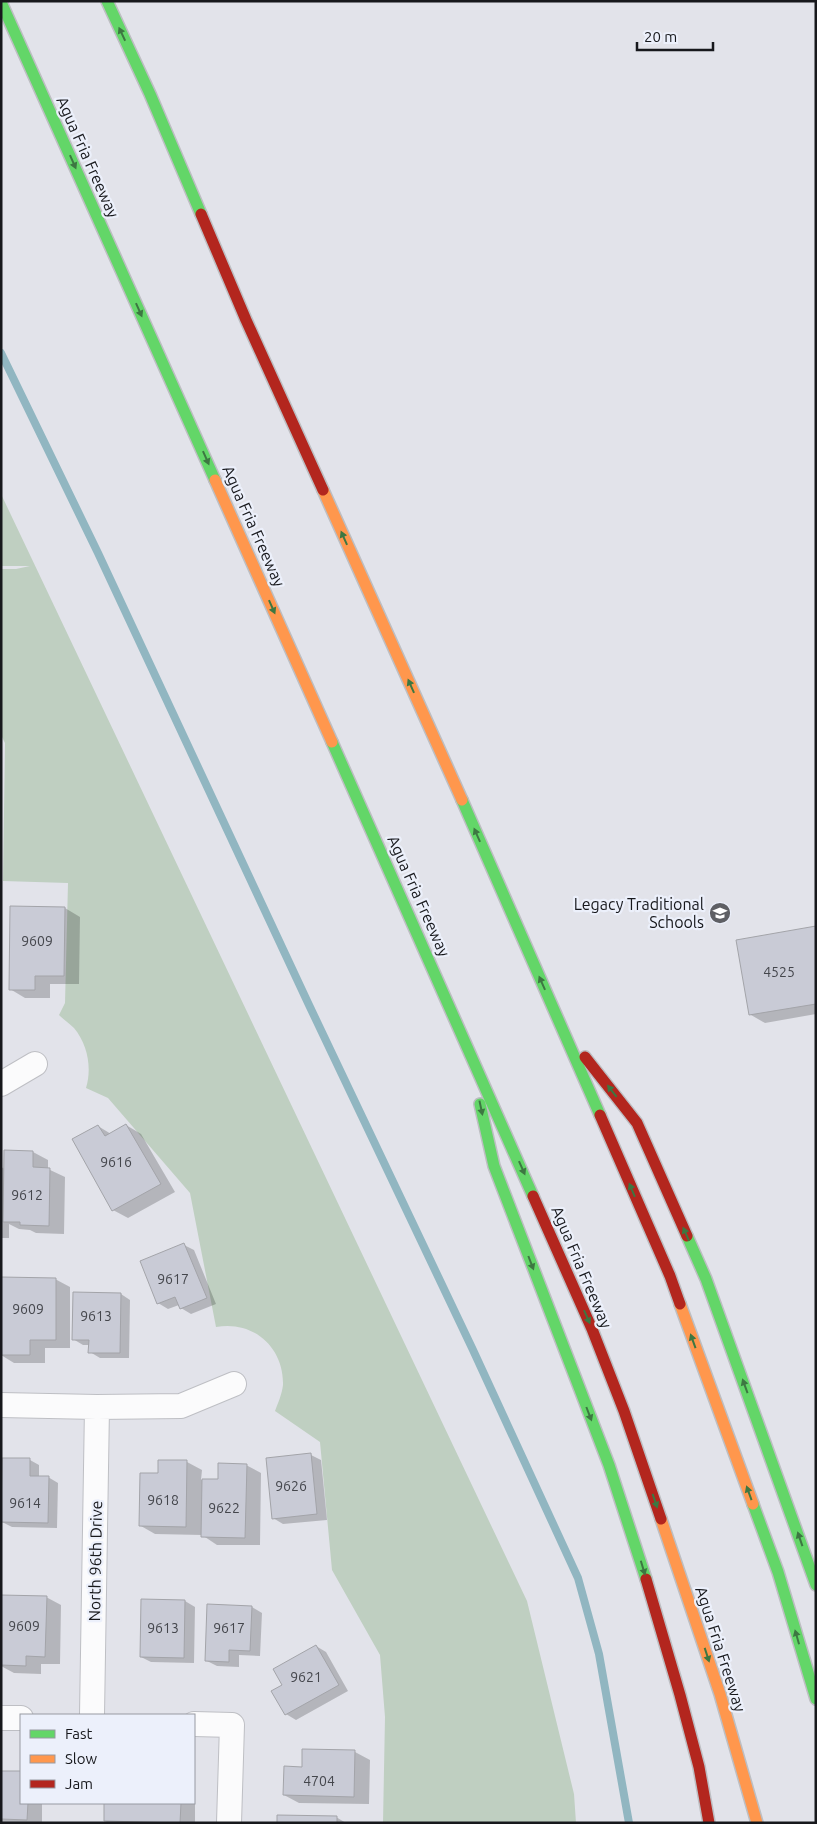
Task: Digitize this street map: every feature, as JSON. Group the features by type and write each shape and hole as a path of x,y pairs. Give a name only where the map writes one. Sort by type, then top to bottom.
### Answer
{"highway":[{"path":"106,1 150,94 250,329 448,767 670,1276 778,1572 816,1699"},
{"name":"Agua Fria Freeway","path":"1,2 467,1044 592,1330 624,1411 720,1694 757,1823"},
{"path":"132,29 150,94"},
{"path":"6,42 53,117"},
{"path":"562,1028 637,1123 706,1279 816,1585"},
{"path":"467,1044 494,1166 609,1465 638,1551 680,1694 698,1767 709,1823"}],"street":[{"path":"1,1084 35,1064"},
{"path":"1,1405 181,1406 234,1384"},
{"name":"North 96th Drive","path":"92,1714 97,1407"},
{"path":"1,1718 20,1718"},
{"path":"195,1724 232,1725 229,1823"}],"green space":[{"path":"1,494 527,1601 574,1794 576,1823 383,1823 385,1717 380,1655 332,1570 320,1442 275,1411 283,1385 282,1371 272,1348 264,1339 254,1332 242,1328 230,1326 216,1327 190,1193 108,1098 86,1088 89,1065 86,1049 74,1028 59,1015 65,1003 68,883 3,881 5,743 1,735 1,569 16,569 30,566 1,566"}],"building":[{"path":"10,906 65,907 64,976 35,976 35,990 9,990"},
{"path":"816,926 816,1004 749,1015 736,940"},
{"path":"126,1124 161,1184 112,1211 72,1139 98,1125 105,1136"},
{"path":"4,1150 33,1151 33,1167 50,1168 49,1226 20,1225 20,1222 3,1222"},
{"path":"184,1243 207,1298 180,1309 175,1297 157,1304 140,1261"},
{"path":"1,1277 56,1278 56,1340 30,1340 30,1355 1,1355"},
{"path":"73,1292 121,1293 120,1353 88,1353 89,1340 72,1340"},
{"path":"311,1453 317,1514 272,1519 266,1458"},
{"path":"2,1458 30,1458 30,1476 49,1476 48,1523 1,1522"},
{"path":"158,1460 187,1460 186,1527 139,1526 140,1473 158,1473"},
{"path":"218,1463 247,1464 245,1538 201,1537 202,1479 218,1479"},
{"path":"1,1595 47,1596 45,1657 26,1656 26,1666 1,1665"},
{"path":"141,1599 185,1600 184,1658 140,1657"},
{"path":"207,1604 252,1606 250,1651 229,1650 229,1662 205,1661"},
{"path":"316,1645 339,1685 285,1715 271,1691 282,1685 273,1669"},
{"path":"302,1749 355,1750 354,1797 283,1795 284,1766 302,1767"},
{"path":"1,1771 20,1771 20,1804 28,1804 27,1820 1,1819"},
{"path":"104,1804 181,1804 180,1823 104,1821"},
{"path":"277,1815 337,1816 337,1823 277,1823"}],"waterway":[{"path":"1,353 98,553 309,1005 473,1350 578,1578 599,1654 629,1823"}],"traffic: fast":[{"path":"107,1 150,94 201,214"},
{"path":"1,2 215,480"},
{"path":"332,742 533,1196"},
{"path":"462,800 600,1115"},
{"path":"480,1104 494,1166 609,1465 646,1579"},
{"path":"687,1236 706,1279 816,1585"},
{"path":"753,1504 778,1572 816,1699"}],"traffic: slow":[{"path":"215,480 332,742"},
{"path":"323,490 462,800"},
{"path":"680,1304 753,1504"},
{"path":"661,1519 720,1694 757,1823"}],"traffic: jam":[{"path":"201,214 246,320 323,490"},
{"path":"585,1057 637,1123 687,1236"},
{"path":"600,1115 670,1276 680,1304"},
{"path":"533,1196 592,1329 624,1411 661,1519"},
{"path":"646,1579 699,1767 709,1823"}],"place":[{"name":"Legacy Traditional Schools","path":"720,913"}]}
